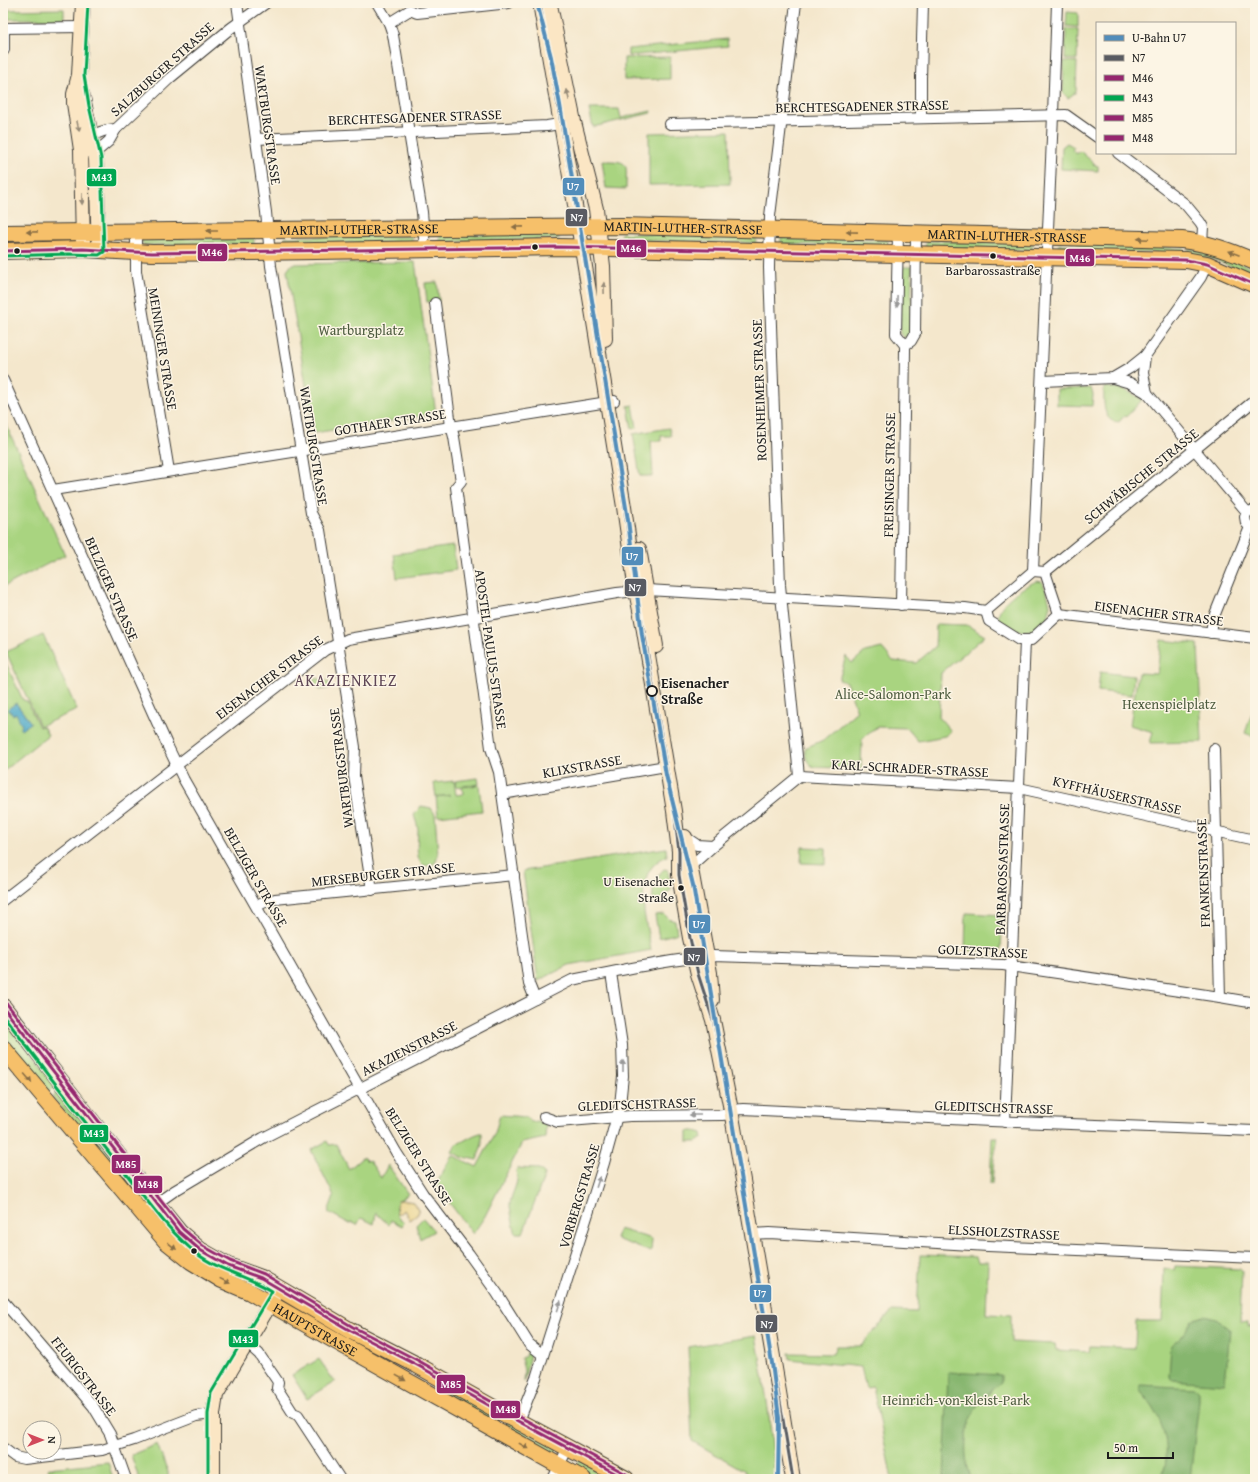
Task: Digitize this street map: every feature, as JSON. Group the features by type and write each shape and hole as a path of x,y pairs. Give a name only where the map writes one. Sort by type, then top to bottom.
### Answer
{"main road":[{"path":"83,3 79,75 74,94 74,103 88,152 97,174 90,231 91,250"},
{"path":"540,3 568,123 596,209 605,289 604,331 611,402"},
{"path":"549,3 568,123 578,226 611,402 641,590 646,640 675,818 679,851 679,875 691,906 701,957 698,974 713,1020 732,1112 780,1392 791,1476"},
{"path":"79,75 91,137 88,152"},
{"name":"MARTIN-LUTHER-STRASSE","path":"3,233 598,226 1047,236 1166,239 1202,243 1229,251 1255,262"},
{"name":"MARTIN-LUTHER-STRASSE","path":"3,250 91,250 152,253 601,247 1186,260 1207,264 1255,285"},
{"path":"641,590 663,687 667,728 691,868 691,906"},
{"name":"HAUPTSTRASSE","path":"3,1007 156,1204 179,1232 200,1250 228,1266 261,1278 351,1331 417,1365 626,1479"},
{"name":"HAUPTSTRASSE","path":"3,1048 166,1241 191,1262 222,1280 250,1292 556,1472 583,1479"},
{"path":"213,1479 213,1414 216,1395 279,1289"}],"street":[{"name":"WARTBURGSTRASSE","path":"237,3 268,230 269,252 311,513 320,530 355,747 354,776 372,890"},
{"name":"SALZBURGER STRASSE","path":"88,152 109,141 116,129 170,78 240,21 266,3"},
{"path":"377,3 389,23 393,35 424,228 425,249"},
{"path":"389,23 408,6 417,13 509,3"},
{"name":"ROSENHEIMER STRASSE","path":"796,3 770,216 769,251 780,598 799,776"},
{"path":"921,118 923,3"},
{"path":"1033,571 1046,257 1054,115 1056,3"},
{"path":"3,51 4,28 82,27"},
{"name":"BERCHTESGADENER STRASSE","path":"670,124 1066,115 1096,136"},
{"name":"BERCHTESGADENER STRASSE","path":"256,139 547,126 568,123"},
{"name":"SALZBURGER STRASSE","path":"91,137 103,130 116,129"},
{"path":"1119,154 1185,204 1202,224 1204,232 1202,243"},
{"name":"MEININGER STRASSE","path":"136,231 136,271 169,471"},
{"name":"FREISINGER STRASSE","path":"898,233 896,334 905,345 901,605"},
{"name":"FREISINGER STRASSE","path":"905,345 911,341 914,334 916,233"},
{"path":"1114,378 1145,356 1201,276 1207,264"},
{"name":"APOSTEL-PAULUS-STRASSE","path":"435,303 451,426 461,481 456,487 490,748 499,772 529,984 535,999"},
{"path":"1145,356 1143,373 1147,393"},
{"path":"1042,381 1114,378 1130,383 1147,393 1195,450 1251,511 1245,520 1253,527 1213,619 1211,633"},
{"name":"BELZIGER STRASSE","path":"3,380 177,765 396,1152 423,1194 497,1293 529,1344 543,1355"},
{"name":"SCHWÄBISCHE STRASSE","path":"1045,572 1255,400"},
{"name":"GOTHAER STRASSE","path":"53,490 451,426 611,402"},
{"path":"1033,571 1045,572 1059,614 1031,640 1019,640 989,621 986,611 1033,571"},
{"name":"EISENACHER STRASSE","path":"3,900 325,650 348,639 641,590 965,608 986,611"},
{"name":"EISENACHER STRASSE","path":"1059,614 1255,638"},
{"name":"BARBAROSSASTRASSE","path":"1005,1122 1025,641"},
{"name":"FRANKENSTRASSE","path":"1214,749 1220,997"},
{"name":"KLIXSTRASSE","path":"502,794 666,766"},
{"path":"691,868 694,863 713,846 799,776"},
{"name":"KARL-SCHRADER-STRASSE","path":"799,776 1019,788"},
{"name":"KYFFHÄUSERSTRASSE","path":"1019,788 1255,840"},
{"path":"685,837 696,845 713,846"},
{"name":"MERSEBURGER STRASSE","path":"257,906 275,899 514,875"},
{"name":"GOLTZSTRASSE","path":"701,957 728,956 1012,966 1255,1003"},
{"name":"AKAZIENSTRASSE","path":"143,1213 192,1180 263,1138 572,980 701,957"},
{"name":"VORBERGSTRASSE","path":"519,1422 536,1378 604,1163 617,1117 622,1089 623,1060 619,1025 610,973"},
{"name":"GLEDITSCHSTRASSE","path":"544,1117 558,1122 657,1115 722,1115 743,1109 1005,1122 1255,1131"},
{"name":"ELSSHOLZSTRASSE","path":"752,1234 769,1233 988,1246 1255,1258"},
{"name":"FEURIGSTRASSE","path":"3,1301 93,1406 108,1430 126,1479"},
{"path":"247,1343 259,1354 278,1382 277,1388 293,1413 298,1415 340,1479"},
{"path":"3,1448 20,1458 99,1451 196,1416 213,1414"},
{"path":"556,1472 568,1447"}],"green space":[{"path":"64,9 64,19 4,19 5,10"},
{"path":"1067,12 1078,13 1078,27 1066,26"},
{"path":"1066,29 1078,29 1077,60 1065,59"},
{"path":"727,39 728,46 628,56 628,49"},
{"path":"670,57 670,79 624,80 624,58"},
{"path":"1064,61 1077,62 1076,92 1068,98 1063,93"},
{"path":"589,109 619,109 621,118 651,111 651,113 593,127"},
{"path":"729,131 730,184 649,185 649,133"},
{"path":"1067,143 1074,147 1072,150 1077,154 1080,151 1095,164 1093,164 1098,166 1098,171 1061,169 1062,147"},
{"path":"602,161 618,162 625,165 626,189 606,188"},
{"path":"621,233 756,237 756,243 622,240"},
{"path":"558,234 559,239 440,242 440,235"},
{"path":"412,236 412,242 285,244 285,237"},
{"path":"781,237 888,240 888,247 781,244"},
{"path":"254,238 254,244 142,244 142,239"},
{"path":"926,241 1033,243 1032,250 925,248"},
{"path":"1059,244 1184,248 1183,253 1059,251"},
{"path":"1189,248 1214,254 1247,266 1255,270 1255,277 1216,260 1188,254"},
{"name":"Wartburgplatz","path":"415,262 436,414 314,433 287,271 292,264"},
{"path":"901,267 912,267 911,334 907,339 900,334"},
{"path":"437,282 439,301 427,302 425,283"},
{"path":"1104,387 1124,390 1142,400 1126,417 1124,416 1119,422 1113,421 1109,419 1105,411"},
{"path":"1091,388 1093,395 1092,406 1057,405 1057,389"},
{"path":"633,405 637,428 632,429 628,406"},
{"path":"3,418 65,555 3,587"},
{"path":"669,428 671,436 661,436 661,441 651,441 653,476 640,476 633,434"},
{"path":"453,546 456,570 397,578 394,554"},
{"path":"1037,581 1042,582 1047,592 1049,602 1049,613 1044,622 1031,630 1021,631 1000,620 998,617 999,611 1007,600"},
{"name":"Alice-Salomon-Park","path":"936,624 967,625 985,636 941,673 939,717 951,731 945,736 918,741 907,728 877,727 862,739 861,769 814,767 811,765 806,759 805,748 823,740 857,711 846,682 839,680 846,656 852,663 865,652 882,648 893,661 916,663 935,647"},
{"path":"43,635 77,710 40,726 6,652"},
{"name":"Hexenspielplatz","path":"1161,640 1198,644 1202,742 1150,743 1153,732 1130,725 1138,673 1157,674"},
{"path":"3,657 23,700 27,701 39,727 43,726 48,735 3,771"},
{"path":"1100,672 1134,676 1132,695 1098,691"},
{"path":"316,678 329,682 330,688 320,690 312,679"},
{"path":"1252,713 1255,714 1255,737 1245,733"},
{"path":"478,778 479,784 456,787 455,781"},
{"path":"454,781 456,795 463,794 462,787 479,785 482,811 438,816 434,783"},
{"path":"421,806 431,808 435,814 438,855 435,863 428,865 423,864 420,861 417,848 418,828 414,815"},
{"path":"802,847 826,848 826,864 801,863"},
{"path":"666,848 667,856 655,863 648,873 644,885 644,911 651,950 569,965 538,981 523,871"},
{"path":"664,869 668,870 671,890 664,895 662,902 653,903 654,884"},
{"path":"966,913 1003,915 1001,948 999,951 965,950"},
{"path":"664,914 669,919 675,921 677,933 659,938 655,915"},
{"path":"3,1016 56,1086 48,1092 3,1039"},
{"path":"60,1091 137,1189 133,1192 52,1097"},
{"path":"500,1115 527,1117 530,1122 538,1121 546,1125 545,1138 522,1143 485,1216 473,1234 436,1185 452,1155 477,1167 495,1133"},
{"path":"688,1131 702,1133 703,1138 696,1142 688,1142"},
{"path":"482,1133 482,1144 477,1160 462,1157 452,1152 457,1144"},
{"path":"992,1137 998,1137 994,1158 992,1184 990,1184"},
{"path":"327,1141 329,1145 336,1144 349,1169 363,1157 367,1161 369,1160 381,1178 388,1165 408,1194 398,1202 396,1208 399,1218 404,1222 402,1226 391,1220 389,1225 376,1213 374,1224 361,1218 357,1225 351,1222 350,1224 328,1212 334,1196 311,1150"},
{"path":"517,1168 539,1169 545,1174 523,1233 516,1233 510,1207 510,1202 517,1180"},
{"path":"423,1218 434,1231 420,1239 416,1225"},
{"path":"619,1229 652,1239 651,1252 616,1239"},
{"name":"Heinrich-von-Kleist-Park","path":"920,1255 976,1257 978,1262 988,1262 986,1314 1011,1315 1011,1342 1055,1344 1056,1350 1089,1352 1090,1346 1135,1348 1136,1321 1162,1321 1164,1268 1174,1270 1175,1266 1240,1269 1242,1271 1240,1322 1248,1323 1248,1327 1255,1326 1255,1479 892,1479 873,1387 866,1388 861,1367 790,1359 789,1353 833,1354 836,1346 861,1346 892,1311 917,1312"},
{"path":"1204,1316 1216,1319 1230,1329 1225,1384 1172,1380 1169,1377 1171,1345 1183,1335 1192,1320"},
{"path":"756,1336 768,1408 775,1479 746,1479 745,1471 692,1441 688,1347"},
{"path":"531,1350 523,1382 524,1370 521,1358 526,1356 525,1354"},
{"path":"319,1359 332,1378 336,1381 307,1399 292,1375"},
{"path":"948,1372 1001,1375 1001,1383 988,1394 977,1407 969,1424 966,1452 972,1479 944,1479"},
{"path":"441,1382 498,1414 493,1423 436,1391"},
{"path":"1140,1385 1195,1388 1199,1392 1190,1479 1161,1479 1165,1467 1166,1455 1164,1432 1154,1410 1140,1391"},
{"path":"508,1420 558,1449 554,1455 504,1429"},
{"path":"157,1444 168,1472 168,1479 139,1479 131,1455"},
{"path":"579,1459 615,1479 595,1479 576,1469"},
{"path":"108,1462 113,1479 50,1479 48,1468"}],"sand":[{"path":"398,1201 413,1202 418,1210 418,1214 410,1220 404,1210 397,1215 396,1205"}],"water":[{"path":"16,703 31,723 21,730 20,728 22,726 16,713 13,715 8,709"}],"metro line":[{"name":"U7","path":"537,3 551,57 560,105 628,520 642,635 666,775 693,885 772,1363 779,1418 778,1479"}],"transit line":[{"name":"M43","path":"3,256 69,254 99,255 104,252 101,158 89,106 84,75 88,3"},
{"name":"N7","path":"540,3 575,205 624,507 636,591 674,811 679,851 679,875 690,938 698,974 713,1020 731,1110 793,1479"},
{"name":"M46","path":"3,251 83,249 152,253 558,247 1186,260 1207,264 1255,285"},
{"name":"M48","path":"7,1004 183,1229 203,1246 230,1261 264,1274 353,1327 419,1361 628,1475"},
{"name":"M85","path":"3,1007 179,1232 200,1250 228,1266 261,1278 351,1331 417,1365 626,1479"},
{"name":"M43","path":"3,1015 63,1094 176,1235 205,1259 272,1291 211,1393 208,1414 208,1479"}],"place":[{"name":"Barbarossastraße","path":"993,256"},
{"name":"Eisenacher Straße","path":"652,691"},
{"name":"U Eisenacher Straße","path":"681,888"}],"district":[{"name":"AKAZIENKIEZ","path":"346,680"}]}
